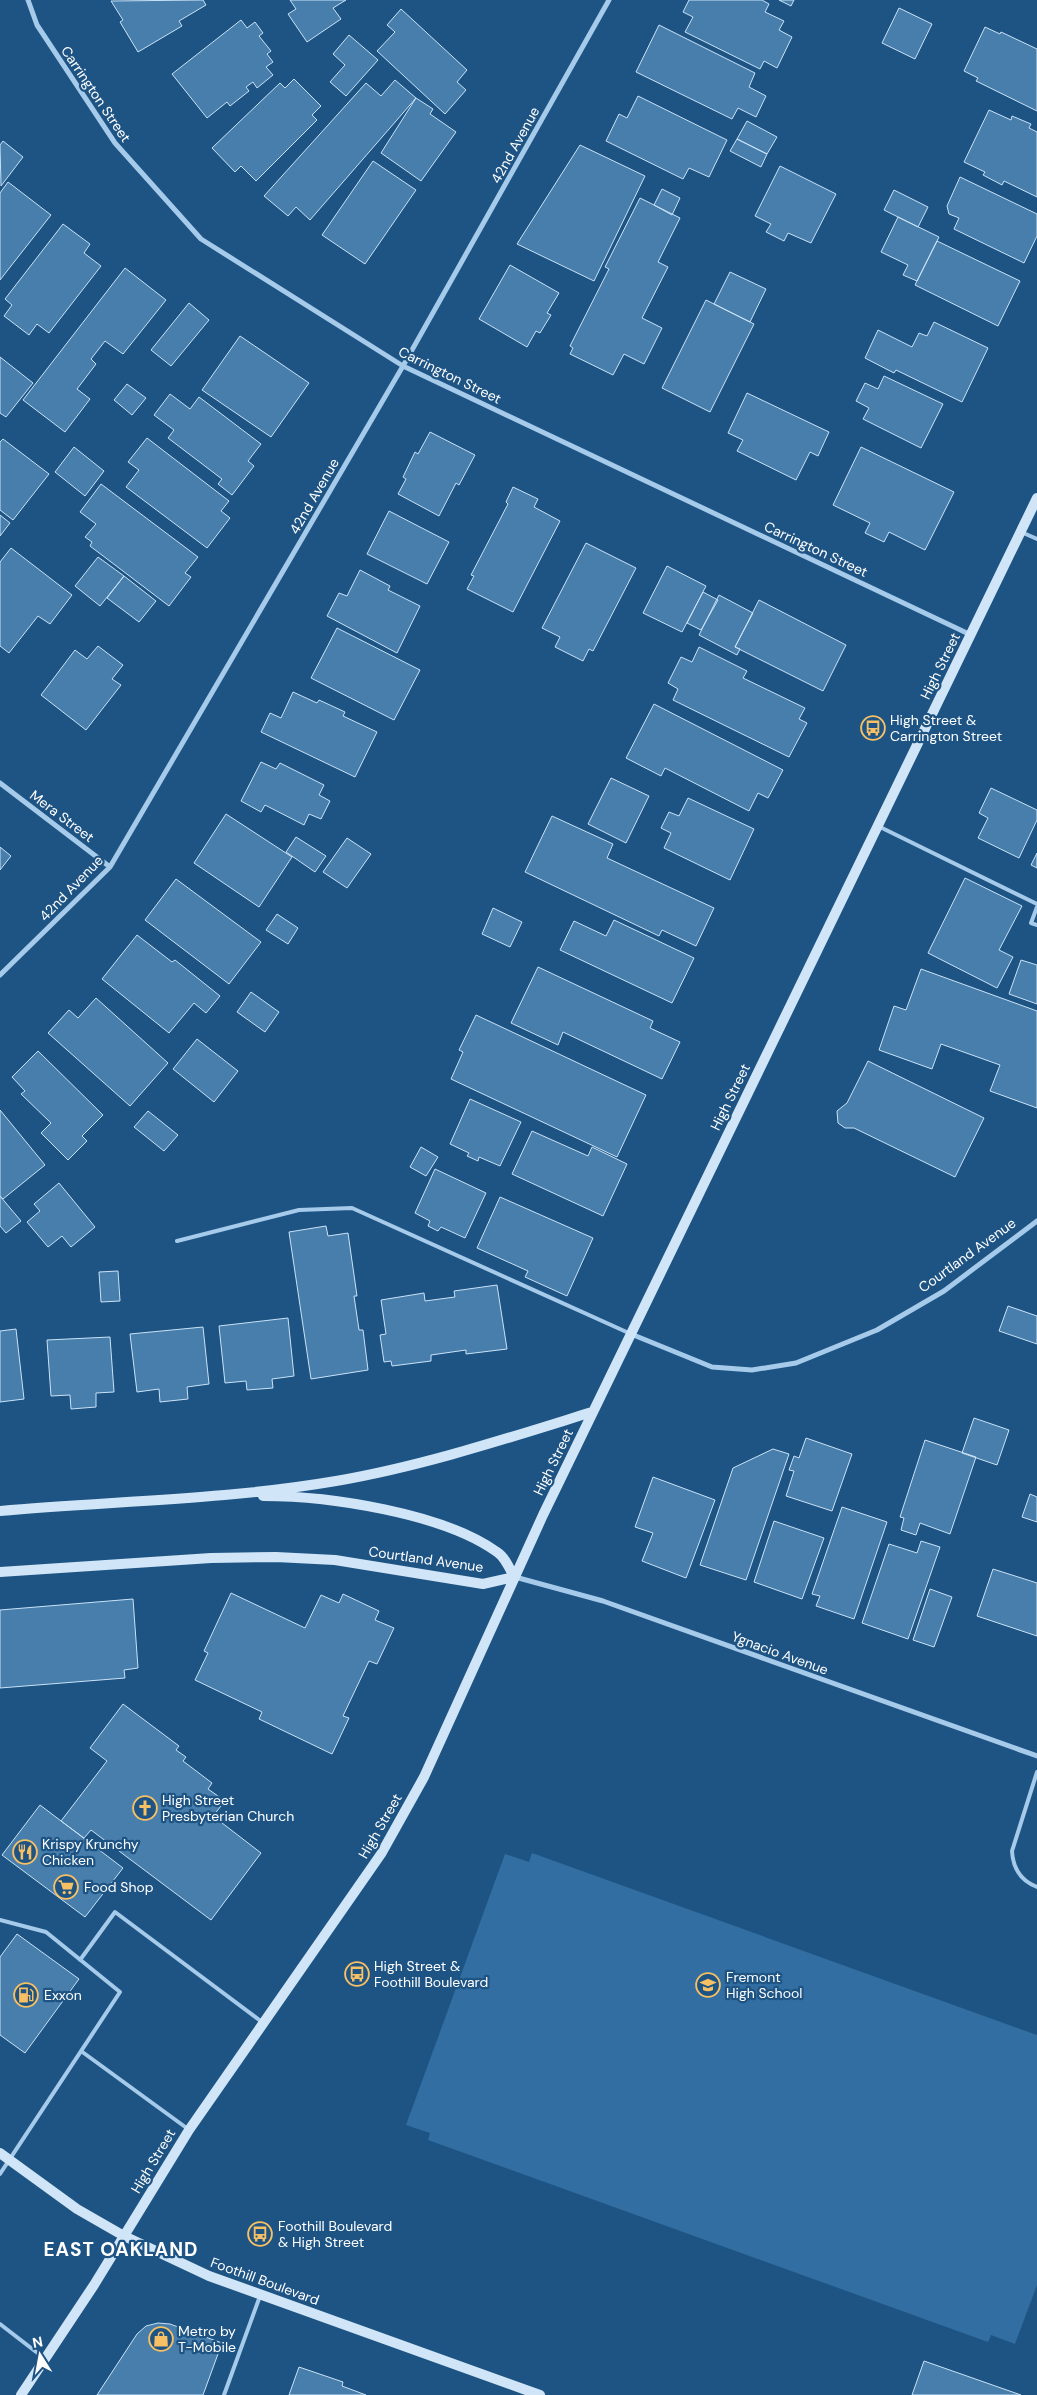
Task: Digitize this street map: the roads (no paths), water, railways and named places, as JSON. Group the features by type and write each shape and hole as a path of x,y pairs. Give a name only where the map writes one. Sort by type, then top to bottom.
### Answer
{"main road":[{"name":"High Street","path":"21,2395 124,2236 188,2130 381,1854 424,1777 514,1577 592,1412 1037,498"},
{"name":"Courtland Avenue","path":"0,1512 203,1497 336,1481 398,1468 592,1412"},
{"name":"Courtland Avenue","path":"0,1572 211,1558 276,1557 335,1560 483,1584 514,1577 499,1553 470,1536 412,1516 342,1501 275,1496 203,1497"},
{"name":"Foothill Boulevard","path":"4,2156 77,2208 124,2236 209,2276 540,2395"}],"street":[{"name":"Carrington Street","path":"28,0 37,25 114,143 201,239 403,366 970,635"},
{"name":"42nd Avenue","path":"0,975 110,867 403,366 610,0"},
{"name":"Mera Street","path":"0,783 110,867"},
{"name":"Courtland Avenue","path":"631,1334 712,1367 752,1370 796,1363 877,1330 944,1291 1037,1221"},
{"name":"Ygnacio Avenue","path":"514,1577 603,1601 1037,1756"}],"lane":[{"path":"1021,532 1037,539"},
{"path":"878,826 1037,905 1031,923 1037,925"},
{"path":"177,1241 299,1210 352,1208 631,1334"},
{"path":"1037,1772 1012,1851 1013,1861 1019,1874 1027,1883 1037,1887"},
{"path":"80,1960 115,1912 264,2023"},
{"path":"0,1920 46,1932 120,1992 81,2051 4,2156 0,2174"},
{"path":"81,2051 188,2130"},
{"path":"224,2395 261,2294"},
{"path":"0,2324 45,2359"}],"place":[{"name":"High Street & Carrington Street","path":"873,728"},
{"name":"High Street Presbyterian Church","path":"145,1808"},
{"name":"Krispy Krunchy Chicken","path":"25,1852"},
{"name":"Food Shop","path":"66,1887"},
{"name":"High Street & Foothill Boulevard","path":"357,1974"},
{"name":"Fremont High School","path":"708,1985"},
{"name":"Exxon","path":"26,1995"},
{"name":"Foothill Boulevard & High Street","path":"260,2234"},
{"name":"Metro by T-Mobile","path":"161,2339"}],"district":[{"name":"EAST OAKLAND","path":"121,2249"}]}
